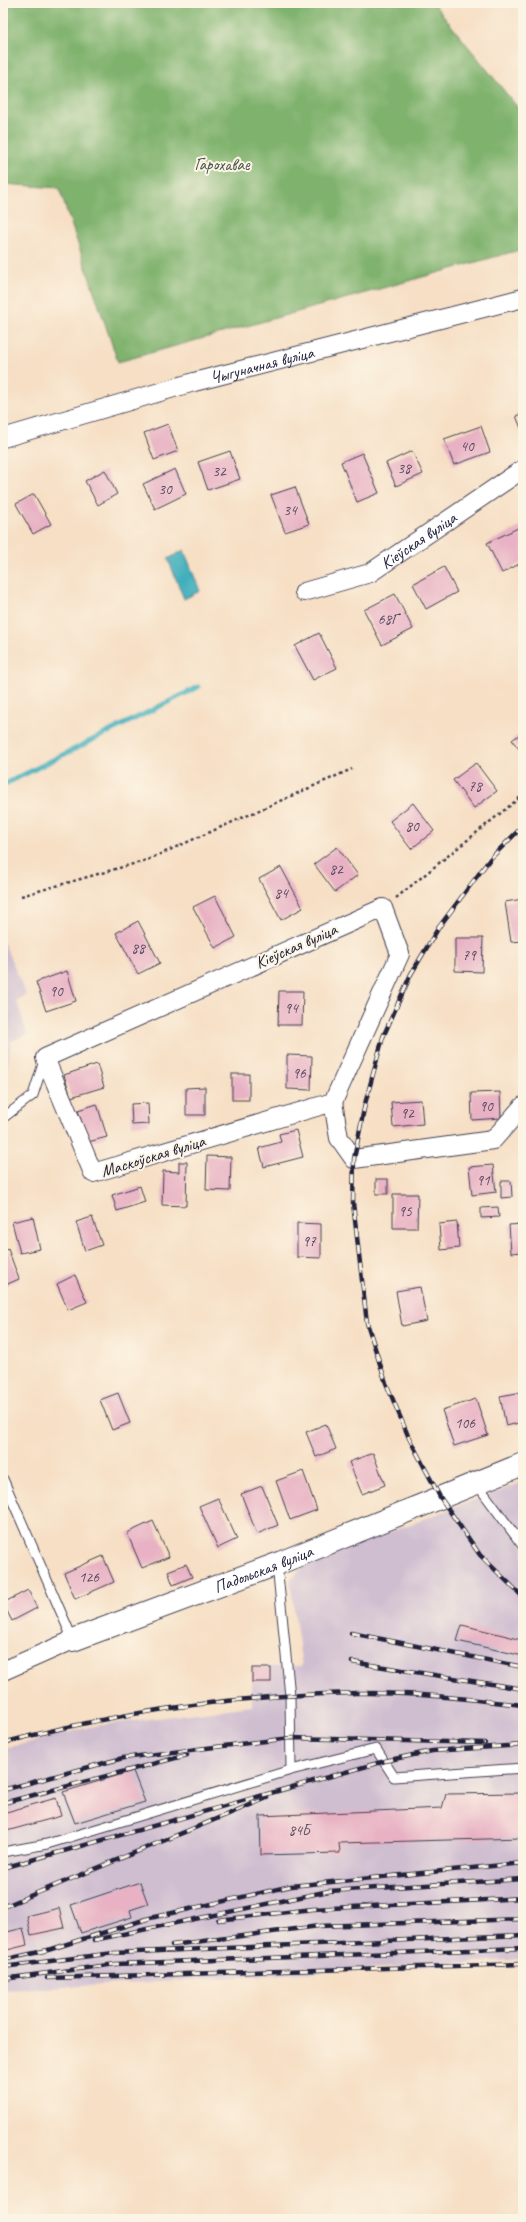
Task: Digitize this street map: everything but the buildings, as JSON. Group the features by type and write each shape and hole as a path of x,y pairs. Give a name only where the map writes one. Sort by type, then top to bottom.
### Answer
{"street":[{"name":"Чыгуначная вуліца","path":"3,438 194,382 523,298"},
{"name":"Кіеўская вуліца","path":"304,592 370,573 523,469"},
{"name":"Кіеўская вуліца","path":"45,1058 383,908"},
{"path":"383,908 400,954 333,1102 338,1138 354,1159 493,1140 523,1106"},
{"name":"Маскоўская вуліца","path":"45,1058 93,1174 333,1102"},
{"name":"Падольская вуліца","path":"3,1671 72,1640 277,1564 523,1464"}],"lane":[{"path":"3,1118 32,1095 45,1058"},
{"path":"3,1480 72,1640"},
{"path":"476,1482 523,1546"},
{"path":"277,1564 290,1696 291,1770"},
{"path":"3,1852 47,1844 291,1770 376,1748 394,1777 523,1768"}],"path":[{"path":"21,896 147,860 352,769"},
{"path":"383,908 523,795"}],"shaded area":[{"path":"3,941 26,995 17,1001 27,1034 11,1042 3,1095"},
{"path":"523,1482 523,1959 126,1984 3,1990 3,1749 94,1726 252,1706 252,1668 302,1666 290,1581 304,1564"}],"green space":[{"name":"Гарохавае","path":"3,3 433,3 523,114 523,249 118,362 59,188 3,184"}],"water":[{"path":"184,550 200,591 184,599 168,559"}],"waterway":[{"path":"3,785 198,687"}],"railway":[{"path":"523,826 490,859 439,927 411,974 383,1037 365,1104 354,1159 353,1203 367,1323 386,1383 409,1438 440,1497 480,1555 523,1597"},
{"path":"351,1633 523,1667"},
{"path":"352,1662 523,1689"},
{"path":"3,1743 90,1722 134,1714 178,1707 268,1697 312,1694 378,1693 440,1696 523,1705"},
{"path":"3,1790 123,1758 291,1738 485,1743"},
{"path":"3,1868 385,1761 432,1751 523,1745"},
{"path":"3,1803 187,1755"},
{"path":"3,1907 267,1798"},
{"path":"3,1960 48,1950 150,1918 291,1886 523,1863"},
{"path":"94,1940 329,1891 523,1879"},
{"path":"218,1920 313,1909 523,1898"},
{"path":"172,1945 319,1926 523,1919"},
{"path":"3,1967 114,1953 523,1935"},
{"path":"3,1979 116,1964 523,1948"},
{"path":"47,1978 523,1964"}]}
